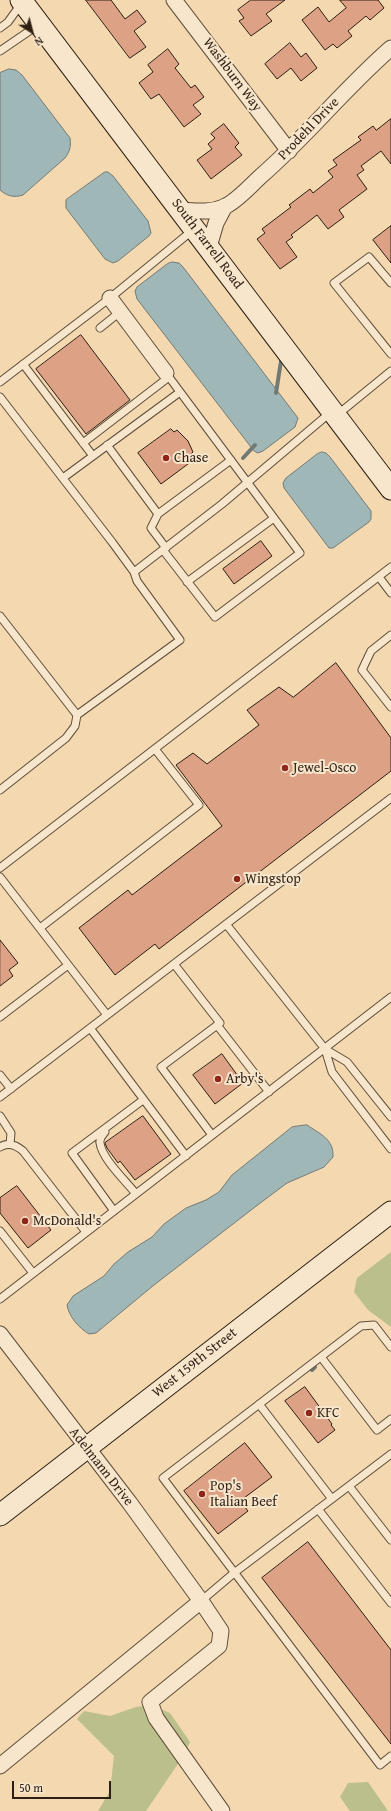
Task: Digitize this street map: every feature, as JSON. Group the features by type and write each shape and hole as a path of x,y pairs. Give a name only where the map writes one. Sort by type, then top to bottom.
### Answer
{"street":[{"name":"Washburn Way","path":"174,0 289,151"},
{"name":"South Farrell Road","path":"22,1 114,125 182,210 333,414 391,489"},
{"name":"Prodehl Drive","path":"182,210 209,212 225,206 289,151 336,101 391,48"},
{"name":"Prodehl Drive","path":"209,247 216,223 225,206"},
{"path":"110,298 167,375"},
{"name":"West 159th Street","path":"0,1515 391,1212"},
{"name":"Adelmann Drive","path":"0,1334 201,1601 221,1631 218,1646 150,1702 156,1718 222,1811"},
{"path":"0,1766 201,1601"}],"lane":[{"path":"0,28 8,22 22,1"},
{"path":"0,51 39,24"},
{"path":"0,382 110,298 195,228"},
{"path":"391,283 369,257 334,283 391,354"},
{"path":"100,328 120,312"},
{"path":"23,364 93,456"},
{"path":"134,572 333,414 391,371"},
{"path":"83,443 167,375 180,392 248,482 300,554 215,617 187,582 164,549 152,528 158,514 231,460"},
{"path":"63,478 180,392"},
{"path":"0,397 134,572 137,581 180,640 77,714 75,726 66,738 0,790"},
{"path":"107,446 158,514"},
{"path":"187,582 274,518"},
{"path":"0,868 391,568"},
{"path":"379,577 391,593"},
{"path":"0,616 77,714"},
{"path":"391,635 371,651 362,670 391,707"},
{"path":"40,928 198,805 155,749"},
{"path":"0,1097 391,798"},
{"path":"0,877 107,1015"},
{"path":"226,924 325,1049 347,1062 391,1117"},
{"path":"174,964 220,1023 162,1067 212,1135"},
{"path":"0,1017 68,965"},
{"path":"0,1299 391,997"},
{"path":"217,1025 269,1092"},
{"path":"90,1028 186,1156"},
{"path":"325,1049 332,1072 391,1149"},
{"path":"0,1075 11,1089"},
{"path":"114,1211 72,1153 143,1100"},
{"path":"0,1116 11,1133 10,1144"},
{"path":"111,1124 100,1138 100,1143 104,1154 136,1194"},
{"path":"0,1147 10,1144 23,1151 86,1232"},
{"path":"0,1231 33,1274"},
{"path":"391,1348 374,1325 361,1326 163,1478 380,1765 391,1756"},
{"path":"321,1357 377,1430 391,1419"},
{"path":"259,1404 332,1499"},
{"path":"201,1601 234,1573 391,1454"},
{"path":"349,1486 391,1540"},
{"path":"318,1509 391,1603"}],"green space":[{"path":"391,1252 391,1327 368,1310 354,1292 357,1278"},
{"path":"151,1705 170,1713 190,1742 184,1755 146,1811 98,1811 110,1791 114,1756 77,1719 84,1711 110,1716 136,1707"},
{"path":"368,1782 388,1811 350,1811 340,1797 348,1783"}],"water":[{"path":"9,69 16,70 22,75 70,138 70,149 65,158 23,195 17,196 5,194 0,190 0,73"},
{"path":"105,172 108,172 113,176 148,221 151,233 118,261 113,263 105,259 66,208 66,200"},
{"path":"172,262 179,263 183,267 298,418 295,427 263,451 258,453 254,451 137,299 135,291 137,287 167,264"},
{"path":"322,452 326,453 330,457 371,511 371,519 369,522 333,548 329,548 284,488 283,483 286,478 317,454"},
{"path":"307,1125 329,1141 333,1151 333,1157 324,1167 287,1183 154,1285 96,1333 89,1334 75,1322 67,1305 73,1296 104,1276 114,1264 128,1252 152,1237 164,1224 186,1208 206,1200 219,1192 232,1175 292,1127"}],"building":[{"path":"86,0 111,0 125,19 137,10 146,22 134,31 146,47 130,58"},
{"path":"251,0 285,0 266,14 272,21 251,36 239,21 244,18 238,10"},
{"path":"340,0 378,0 384,8 370,20 366,16 348,31 352,36 337,48 333,44 325,50 302,20 318,7 329,22 346,8"},
{"path":"290,43 301,57 306,53 317,68 301,81 291,68 277,79 265,64"},
{"path":"168,49 179,64 175,68 191,88 195,85 204,97 193,105 201,114 184,127 159,94 151,99 139,83 153,72 148,65"},
{"path":"391,119 391,164 381,151 361,166 364,170 357,175 367,189 339,210 344,217 328,229 317,215 291,235 293,237 286,242 297,257 280,269 257,239 265,233 262,229 291,207 289,205 310,189 313,193 333,177 328,171 337,165 333,160 361,140 358,137 373,126 376,130"},
{"path":"224,124 239,143 235,147 242,155 211,179 197,160 212,149 208,144 215,138 211,134"},
{"path":"391,226 391,263 373,240"},
{"path":"81,335 130,400 86,434 36,369"},
{"name":"Chase","path":"171,429 174,432 177,430 188,441 193,452 189,456 192,461 161,484 138,453"},
{"path":"261,541 272,556 234,584 223,569"},
{"name":"Jewel-Osco","path":"336,663 391,738 391,771 159,949 155,944 115,975 79,928 128,890 132,895 222,826 176,765 193,753 207,764 259,725 247,710 279,687 293,697"},
{"path":"0,940 18,963 9,970 13,976 0,986"},
{"name":"Arby's","path":"222,1054 243,1083 215,1104 193,1075"},
{"path":"143,1116 171,1154 135,1180 120,1161 118,1163 105,1143"},
{"name":"McDonald's","path":"17,1186 51,1230 28,1248 0,1213 0,1198"},
{"name":"KFC","path":"305,1387 335,1430 318,1443 285,1401"},
{"path":"245,1443 272,1477 240,1501 248,1511 218,1534 184,1491"},
{"path":"308,1542 391,1650 391,1744 262,1578"}],"waterway":[{"path":"276,393 281,361"},
{"path":"243,458 255,445"},
{"path":"312,1370 315,1367"}],"place":[{"name":"Chase","path":"166,458"},
{"name":"Jewel-Osco","path":"285,768"},
{"name":"Wingstop","path":"237,879"},
{"name":"Arby's","path":"218,1079"},
{"name":"McDonald's","path":"25,1221"},
{"name":"KFC","path":"309,1413"},
{"name":"Pop's Italian Beef","path":"202,1494"}]}
